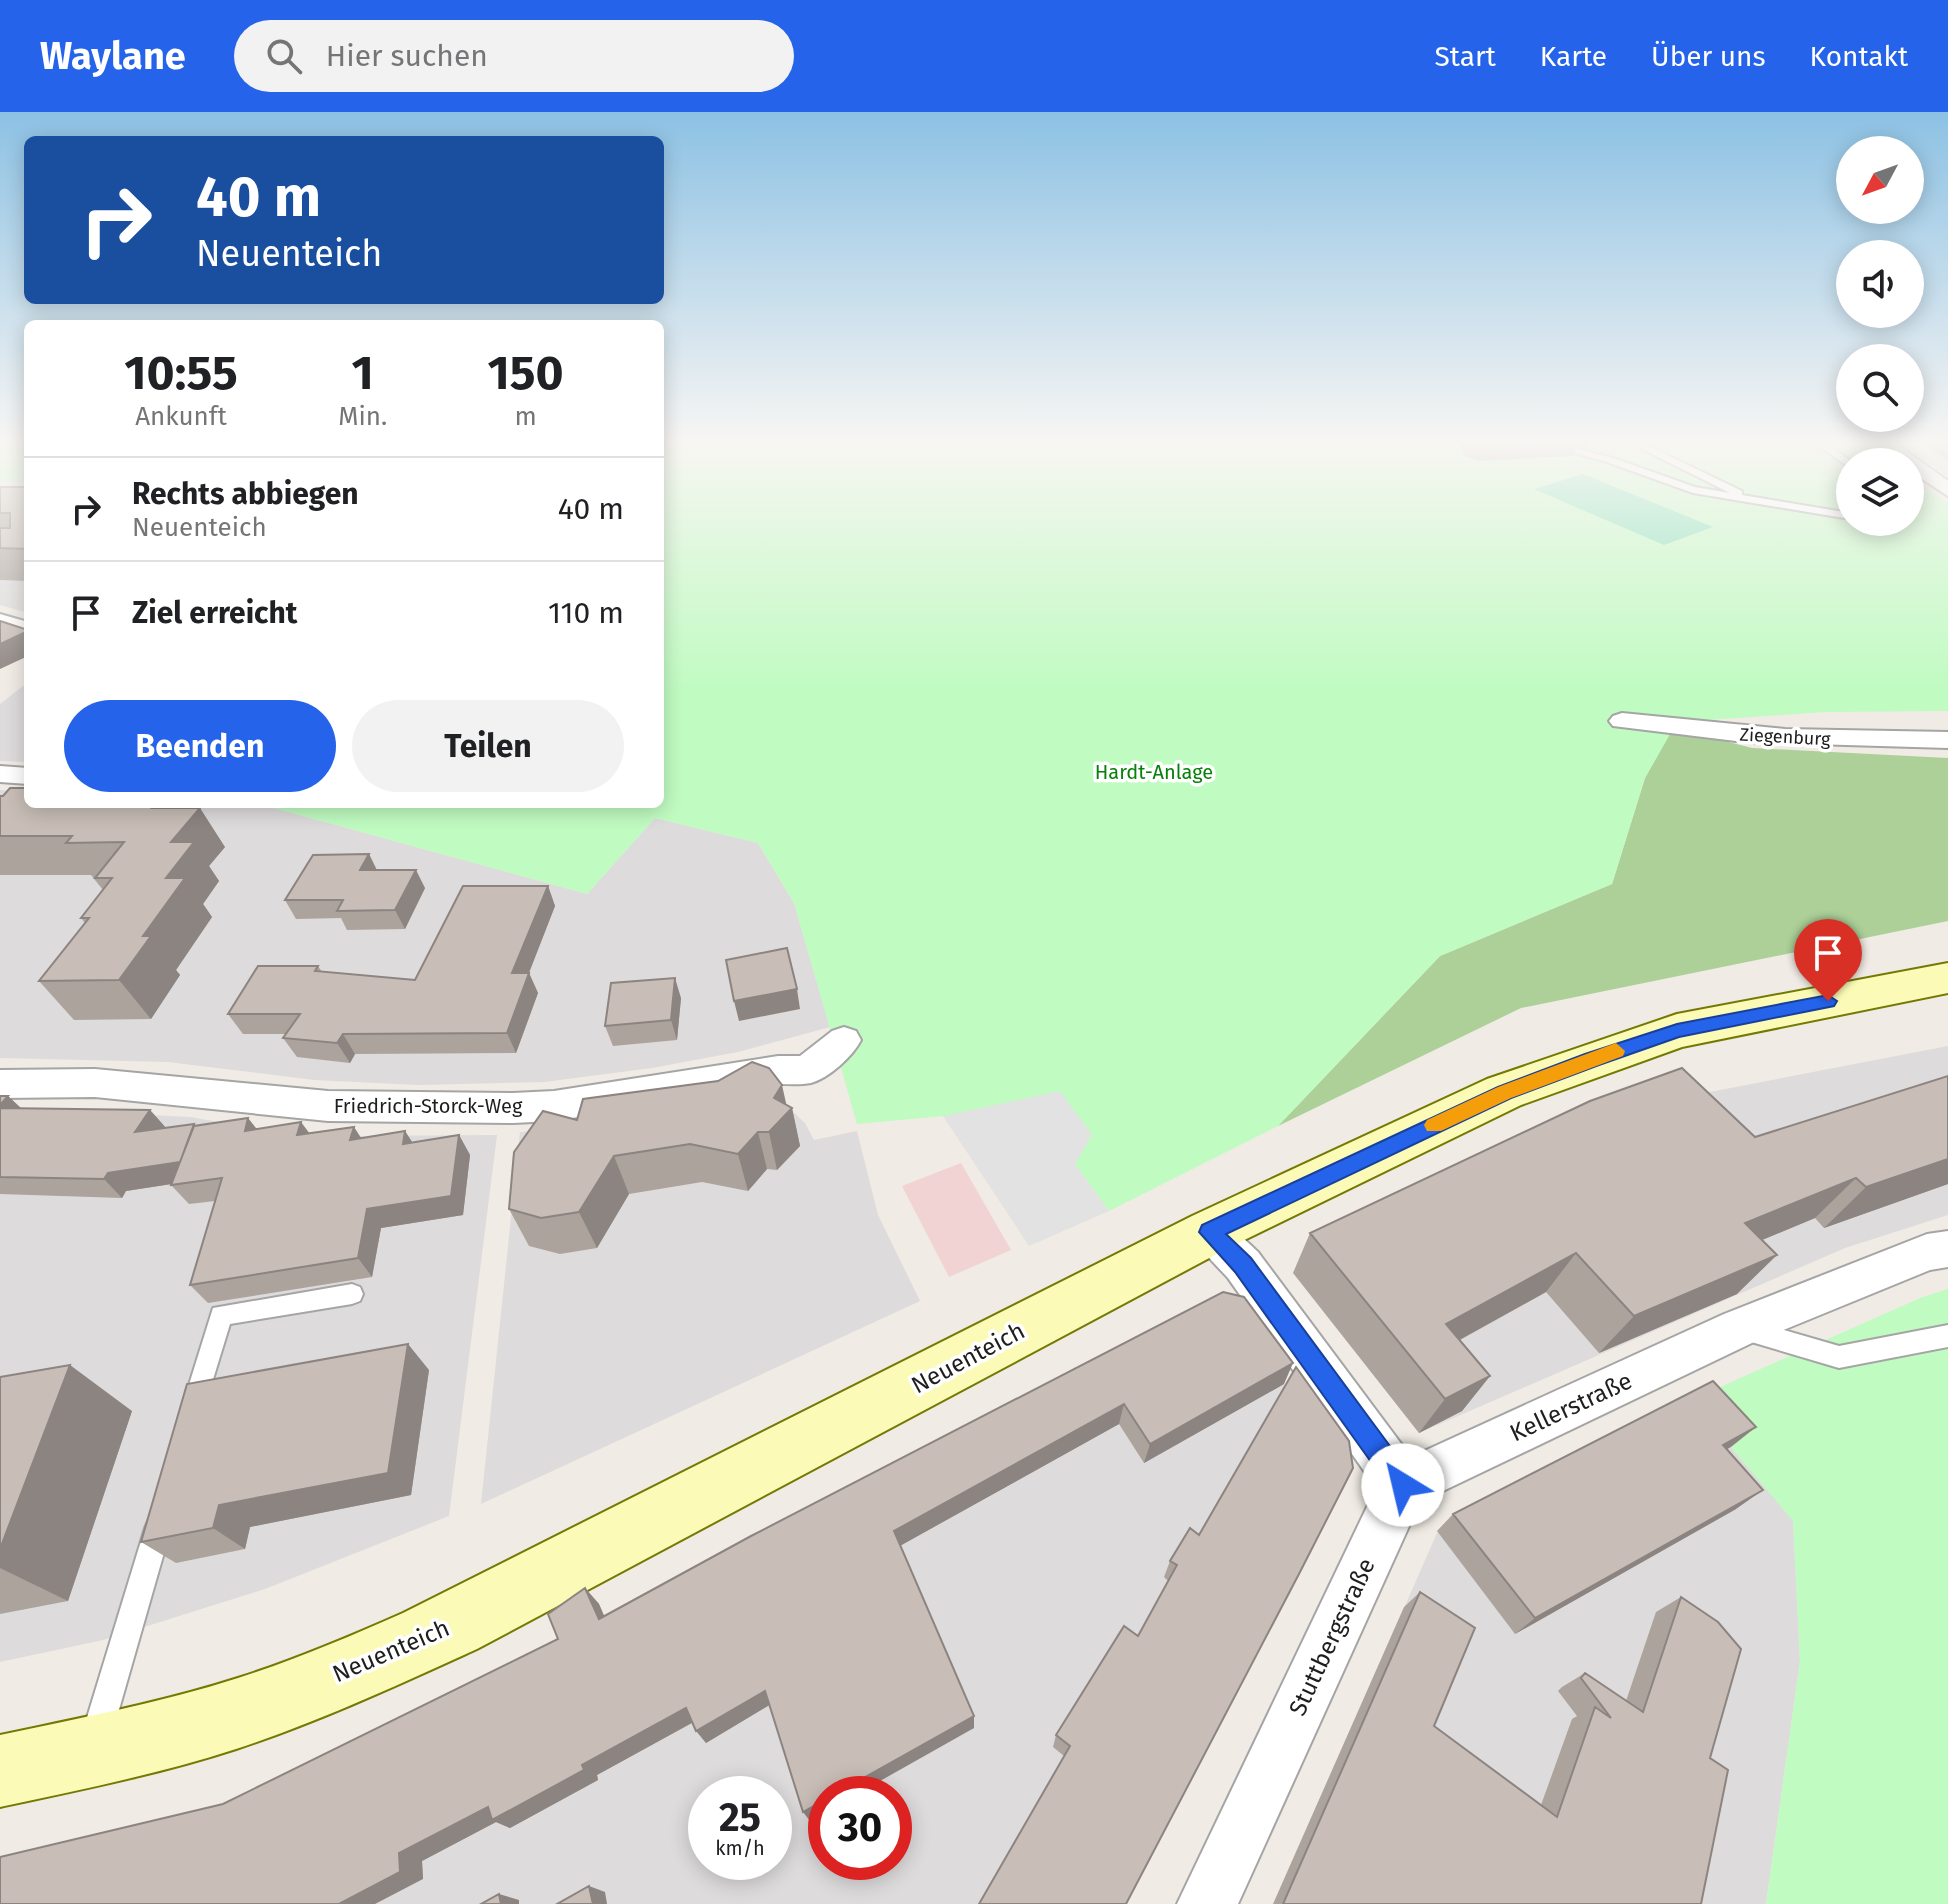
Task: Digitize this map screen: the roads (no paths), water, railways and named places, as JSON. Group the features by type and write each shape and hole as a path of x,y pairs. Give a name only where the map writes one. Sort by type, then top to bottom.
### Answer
{"street":[{"path":"0,621 24,629"},
{"name":"Ziegenburg","path":"1622,721 1725,733 1847,740 1948,740"},
{"path":"0,774 24,776"},
{"name":"Neuenteich","path":"0,1771 92,1752 238,1713 379,1659 481,1610 1210,1232 1504,1092 1677,1031 1948,978"},
{"name":"Friedrich-Storck-Weg","path":"0,1084 95,1083 328,1106 554,1106 778,1070 808,1070 844,1040"},
{"path":"1210,1232 1243,1265 1403,1485"},
{"name":"Kellerstraße","path":"1403,1485 1739,1328 1927,1252 1948,1249"},
{"name":"Stuttbergstraße","path":"1207,1904 1403,1485"}],"lane":[{"path":"190,1421 221,1315 352,1294"},
{"path":"1739,1328 1839,1357 1948,1336"},
{"path":"92,1752 163,1511"}],"park label":[{"name":"Hardt-Anlage","path":"1154,772"}]}
